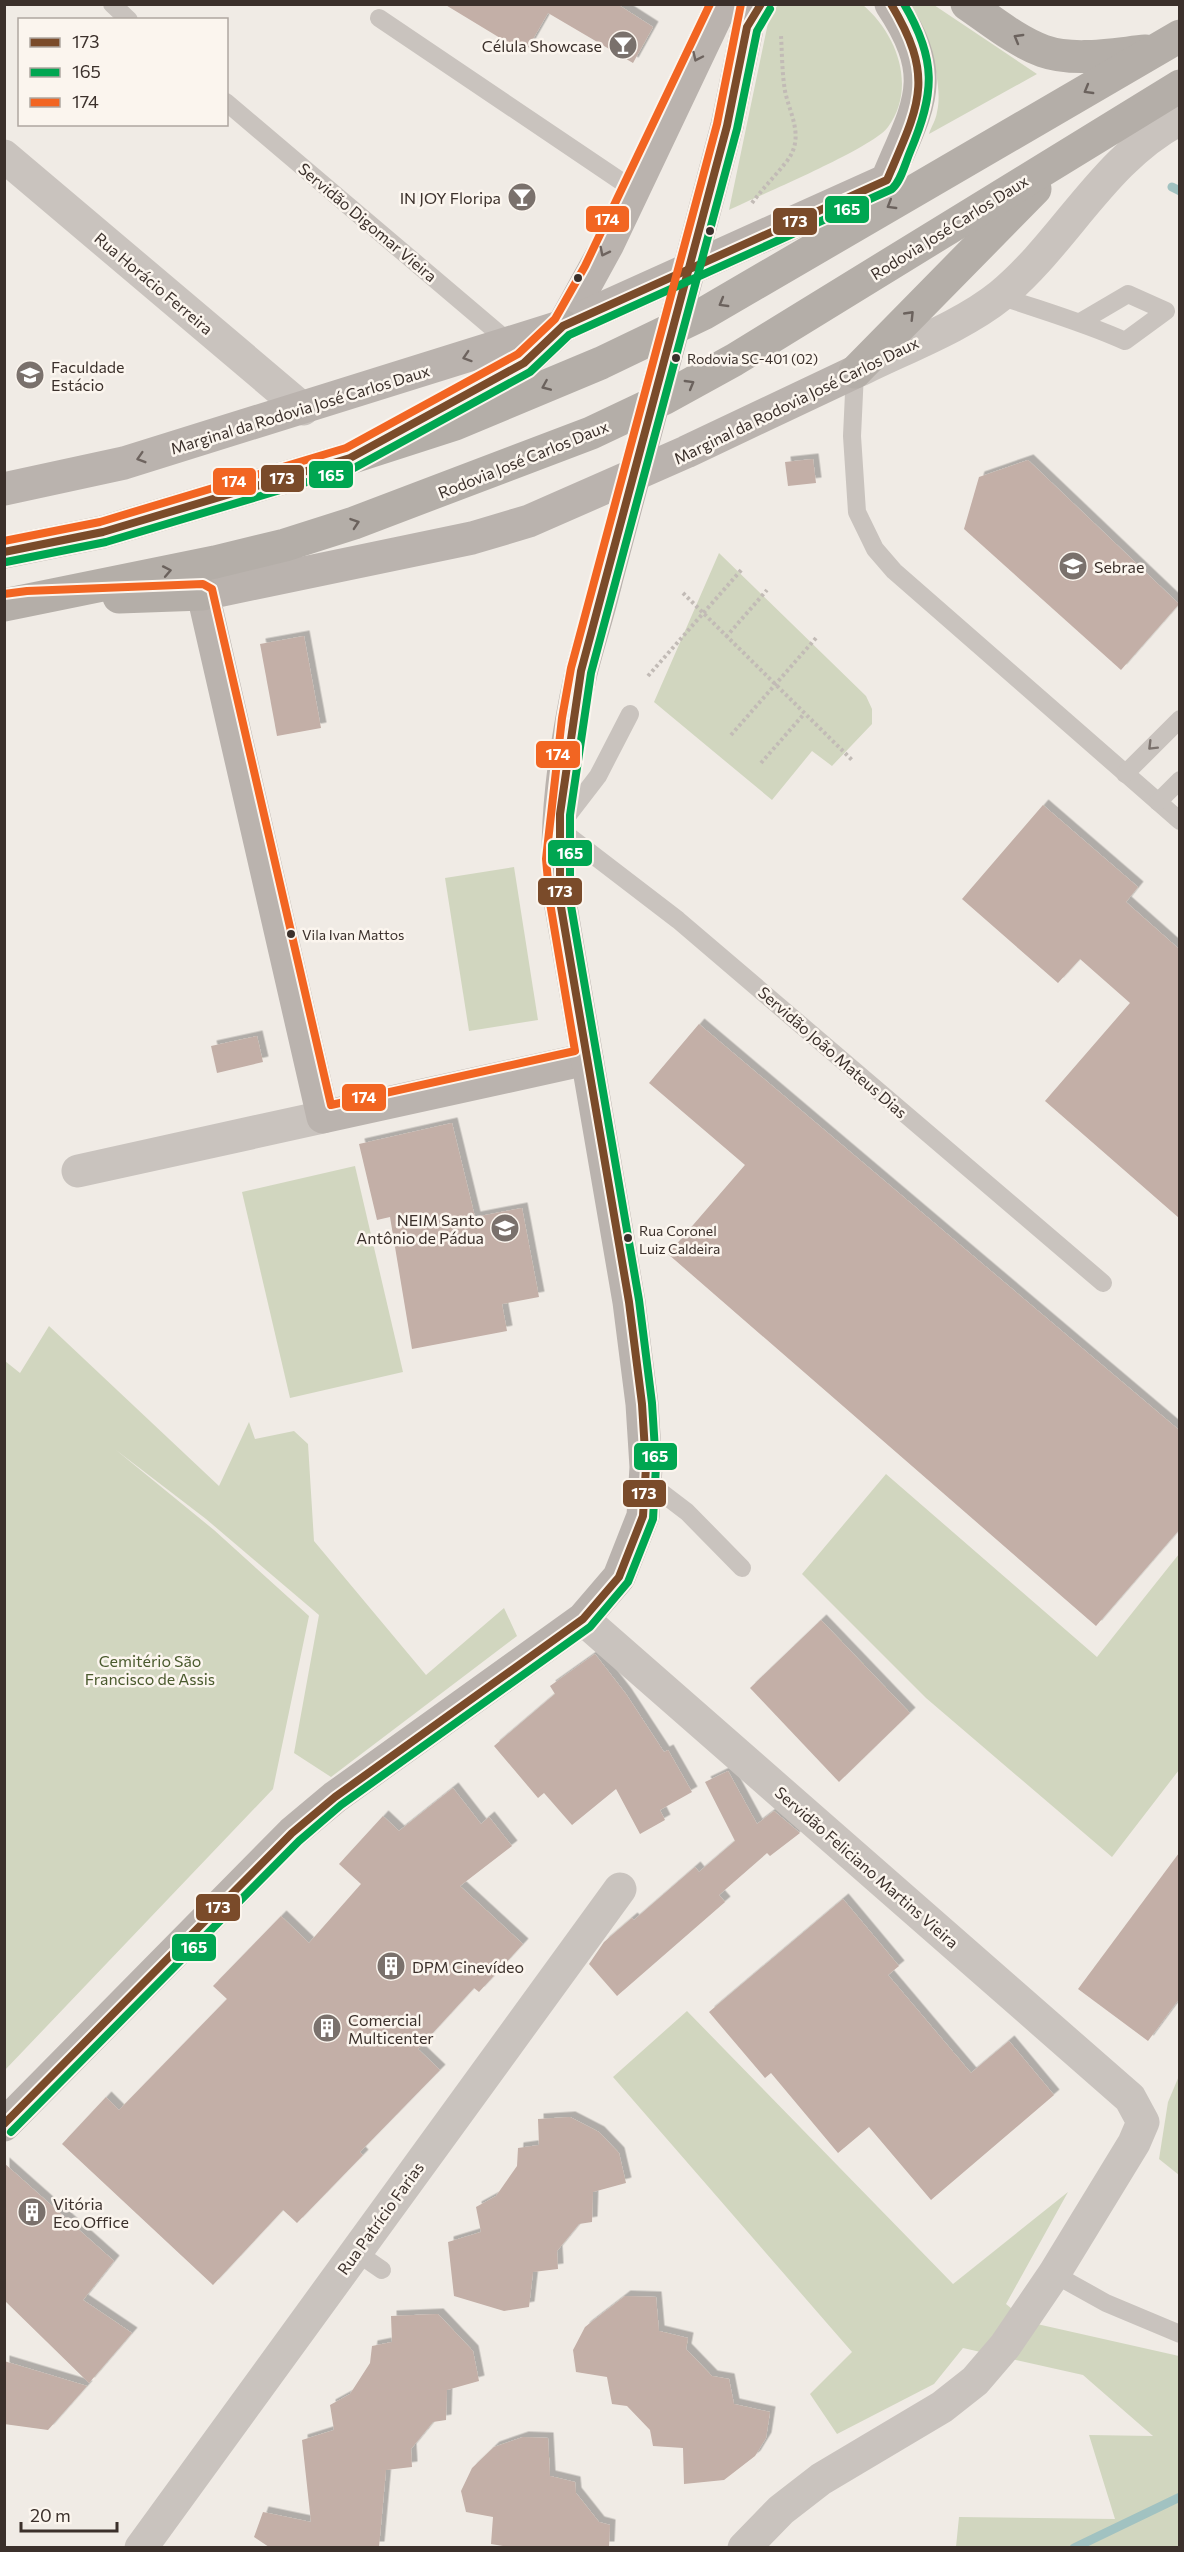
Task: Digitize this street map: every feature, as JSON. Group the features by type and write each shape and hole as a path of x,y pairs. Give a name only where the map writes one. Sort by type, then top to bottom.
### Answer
{"highway":[{"path":"968,4 1019,40 1045,52 1066,55 1100,55 1168,43"},
{"path":"4,552 103,532 350,458 455,424 601,363 693,319 1168,43"},
{"name":"Rodovia José Carlos Daux","path":"16,603 285,545 441,492 591,433 665,398 734,360 1179,86"},
{"path":"855,372 930,293 1079,146"},
{"path":"887,180 959,164"},
{"path":"350,458 524,363 563,326"},
{"path":"16,603 203,594"}],"main road":[{"path":"563,326 608,244 722,4"},
{"path":"887,180 916,111 920,92 919,58 910,33 891,4"},
{"path":"4,2125 292,1833 335,1797 583,1619 619,1576 643,1516 645,1480 642,1404 629,1302 560,901 556,859 558,828 574,710 727,126 753,12"},
{"name":"Marginal da Rodovia José Carlos Daux","path":"4,489 124,463 563,326 887,180"},
{"name":"Marginal da Rodovia José Carlos Daux","path":"203,594 472,538 529,521 686,452 855,372"},
{"path":"203,594 323,1117 587,1059"}],"street":[{"name":"Marginal da Rodovia José Carlos Daux","path":"855,372 962,319 1000,296 1036,261 1134,148 1179,119"},
{"name":"Rua Horácio Ferreira","path":"4,156 303,409"},
{"path":"78,1171 323,1117"},
{"name":"Servidão Feliciano Martins Vieira","path":"583,1619 1130,2098 1143,2122 1134,2144 1054,2274"},
{"name":"Rua Patrício Farias","path":"141,2547 620,1889"},
{"path":"744,2547 781,2510 821,2479 942,2407 975,2381 1005,2346 1054,2274"}],"lane":[{"path":"112,4 127,18"},
{"path":"380,18 634,190"},
{"name":"Servidão Digomar Vieira","path":"228,104 510,343"},
{"path":"1000,296 1042,311 1082,321"},
{"path":"855,372 852,436 857,512 875,549 894,571 1179,820"},
{"path":"558,828 598,776 630,714"},
{"path":"1125,774 1179,719"},
{"path":"1158,802 1179,780"},
{"name":"Servidão João Mateus Dias","path":"558,828 678,920 1103,1283"},
{"path":"645,1480 687,1512 742,1568"},
{"path":"356,2252 382,2270"},
{"path":"1054,2274 1106,2303 1179,2334"}],"path":[{"path":"751,205 768,180 788,160 797,139 795,118 785,91 781,31"},
{"path":"648,676 743,568"},
{"path":"726,637 767,590"},
{"path":"683,593 853,761"},
{"path":"731,735 816,638"},
{"path":"761,763 804,714"}],"green space":[{"path":"778,5 863,5 875,17 893,46 902,78 901,95 897,111 888,127 878,136 839,159 729,210 769,18"},
{"path":"911,5 934,5 1037,74 929,134 939,100 936,72 923,27"},
{"path":"719,553 866,696 872,709 872,724 832,766 812,751 772,800 654,702"},
{"path":"514,867 538,1020 469,1031 445,878"},
{"path":"355,1166 403,1372 290,1398 242,1192"},
{"name":"Cemitério São Francisco de Assis","path":"49,1326 219,1486 249,1422 255,1439 294,1431 308,1444 314,1541 426,1675 504,1608 517,1636 331,1777 294,1753 319,1615 206,1519 116,1450 214,1530 309,1616 273,1789 5,2070 5,1361 20,1373"},
{"path":"886,1474 1097,1657 1179,1554 1179,1770 1112,1857 926,1698 802,1574"},
{"path":"687,2011 953,2284 1068,2192 1006,2304 1028,2322 1179,2356 1179,2547 956,2547 959,2517 1115,2519 1089,2435 1153,2436 1083,2375 963,2348 934,2384 837,2434 810,2394 852,2352 613,2077"},
{"path":"1179,2076 1179,2175 1159,2159 1168,2102"}],"building":[{"path":"444,4 617,4 653,27 633,63 548,13 525,53"},
{"path":"813,459 816,483 788,486 785,462"},
{"name":"Sebrae","path":"1028,460 1179,604 1121,670 964,529 979,477"},
{"path":"304,636 321,728 277,736 260,644"},
{"path":"1043,805 1138,887 1126,902 1179,949 1179,1218 1045,1101 1130,1003 1080,959 1058,983 962,899"},
{"path":"699,1024 1179,1430 1179,1530 1096,1626 668,1254 745,1165 649,1083"},
{"path":"257,1036 263,1062 217,1073 211,1046"},
{"path":"452,1123 475,1217 522,1208 539,1297 502,1304 507,1331 412,1349 390,1217 377,1220 359,1144"},
{"path":"821,1620 910,1713 839,1782 750,1688"},
{"path":"595,1654 626,1694 664,1752 668,1750 692,1792 660,1810 665,1820 640,1834 616,1789 572,1825 544,1793 538,1798 494,1746 555,1694 550,1686"},
{"path":"728,1771 757,1824 774,1811 800,1833 770,1856 767,1853 719,1895 725,1902 617,1996 589,1964 604,1942 632,1918 634,1920 695,1867 699,1872 735,1841 705,1782"},
{"path":"453,1788 481,1824 489,1817 512,1846 460,1886 523,1944 479,1992 474,1988 418,2049 440,2070 360,2152 363,2155 297,2223 283,2210 213,2285 62,2144 106,2097 119,2110 227,1999 213,1986 281,1916 309,1943 361,1884 339,1864 383,1816 399,1831"},
{"path":"1179,1853 1179,1999 1148,2041 1078,1989"},
{"path":"843,1899 899,1966 888,1975 971,2073 1009,2041 1054,2095 931,2200 869,2127 838,2153 771,2073 765,2078 709,2012"},
{"path":"570,2117 599,2132 619,2153 626,2183 593,2192 592,2222 579,2224 557,2251 558,2269 533,2272 529,2307 504,2311 454,2296 448,2242 481,2232 476,2207 496,2196 517,2166 518,2148 539,2145 538,2119"},
{"name":"Vitória Eco Office","path":"4,2163 114,2261 83,2300 132,2333 89,2383 4,2300"},
{"path":"625,2296 656,2297 659,2331 688,2338 686,2349 712,2376 729,2379 734,2404 770,2412 766,2438 755,2456 724,2480 684,2484 683,2448 653,2446 650,2430 627,2406 612,2404 607,2377 576,2372 573,2350 585,2327"},
{"path":"438,2314 473,2351 479,2381 447,2390 446,2420 433,2422 411,2449 412,2467 386,2470 379,2547 269,2547 254,2537 263,2512 311,2522 302,2440 334,2430 330,2405 350,2394 370,2363 372,2346 392,2342 391,2316"},
{"path":"4,2361 87,2386 48,2430 4,2424"},
{"path":"523,2437 548,2438 550,2476 575,2482 576,2493 599,2522 610,2525 609,2547 509,2547 491,2544 493,2517 466,2512 461,2491 472,2468 494,2447"}],"waterway":[{"path":"1172,187 1180,191"},
{"path":"1074,2548 1180,2497"}],"transit line":[{"name":"174","path":"4,541 100,522 346,448 518,354 555,319 585,266 710,4"},
{"name":"174","path":"4,594 27,591 203,584 212,589 331,1105 575,1051 550,903 546,859 562,718 571,668 717,124 741,4"},
{"name":"173","path":"4,2124 292,1833 335,1797 583,1619 619,1577 643,1516 646,1467 642,1404 629,1302 560,901 560,814 581,671 727,126 747,27 761,4"},
{"name":"173","path":"4,552 103,532 350,458 524,363 563,326 887,180 907,131 918,92 918,73 914,53 891,4"},
{"name":"165","path":"6,562 106,542 354,468 530,372 569,335 892,189 900,177 918,131 928,94 927,60 915,24 904,4"},
{"name":"165","path":"11,2132 299,1841 341,1805 590,1627 628,1582 653,1519 656,1466 652,1403 639,1300 570,900 570,815 591,673 737,129 757,31 770,9"}],"place":[{"name":"Célula Showcase","path":"623,45"},
{"name":"IN JOY Floripa","path":"522,197"},
{"name":"Rodovia SC-401 (02)","path":"676,358"},
{"name":"Faculdade Estácio","path":"30,375"},
{"name":"Sebrae","path":"1073,566"},
{"name":"Vila Ivan Mattos","path":"291,934"},
{"name":"NEIM Santo Antônio de Pádua","path":"505,1228"},
{"name":"Rua Coronel Luiz Caldeira","path":"628,1238"},
{"name":"DPM Cinevídeo","path":"391,1966"},
{"name":"Comercial Multicenter","path":"327,2028"},
{"name":"Vitória Eco Office","path":"32,2212"}]}
